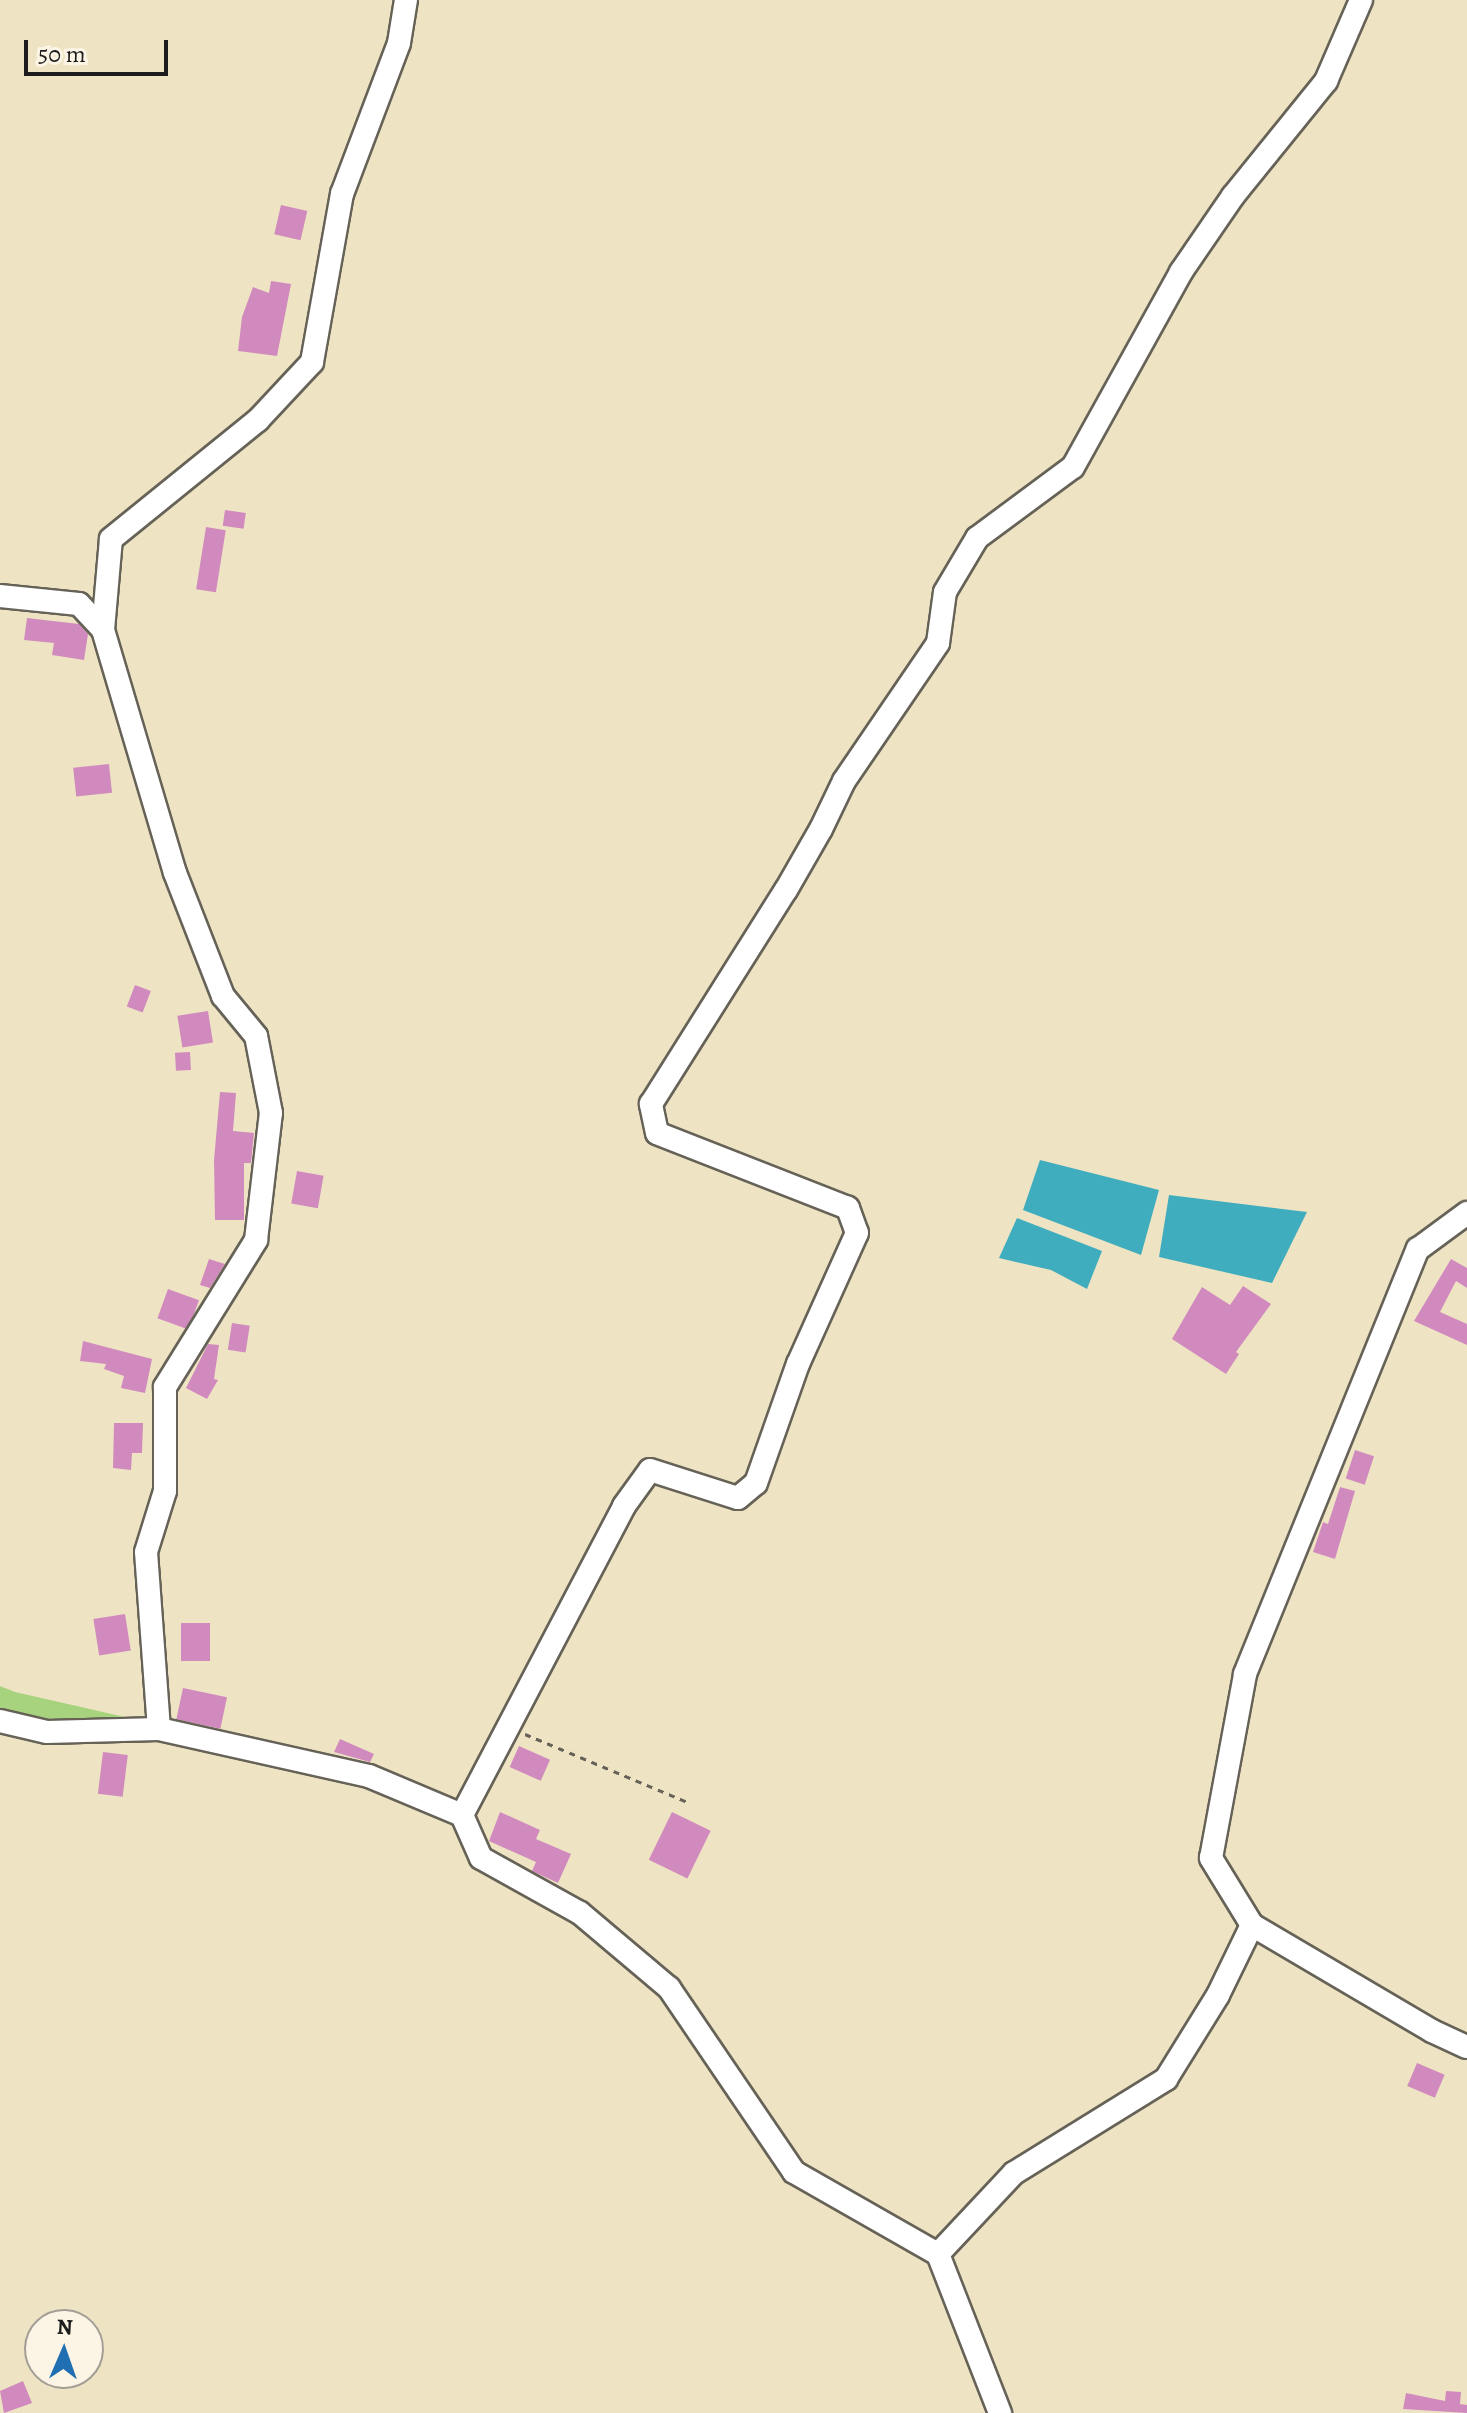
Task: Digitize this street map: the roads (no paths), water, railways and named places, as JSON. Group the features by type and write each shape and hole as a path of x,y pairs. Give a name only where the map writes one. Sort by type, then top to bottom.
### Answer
{"street":[{"path":"159,1729 146,1552 165,1491 165,1387 256,1240 271,1113 256,1036 223,996 175,873 103,630 111,539 258,420 312,362 342,194 399,43 406,0"},
{"path":"462,1815 624,1506 650,1470 738,1498 756,1483 798,1364 857,1233 848,1208 657,1133 651,1104 786,890 844,781 938,643 945,592 977,538 1073,467 1181,272 1233,196 1326,81 1361,0"},
{"path":"0,596 79,604 103,630"},
{"path":"1467,1213 1418,1249 1245,1674 1211,1858 1252,1925 1432,2031 1467,2047"},
{"path":"0,1721 47,1732 159,1729 369,1776 462,1815 481,1858 580,1913 669,1988 794,2172 938,2254 1000,2413"},
{"path":"938,2254 1014,2173 1166,2079 1218,1995 1252,1925"}],"water":[{"path":"1040,1160 1159,1190 1141,1255 1023,1210"},
{"path":"1169,1195 1307,1212 1272,1283 1159,1257"},
{"path":"1017,1218 1102,1251 1087,1289 1051,1270 999,1258"}]}
